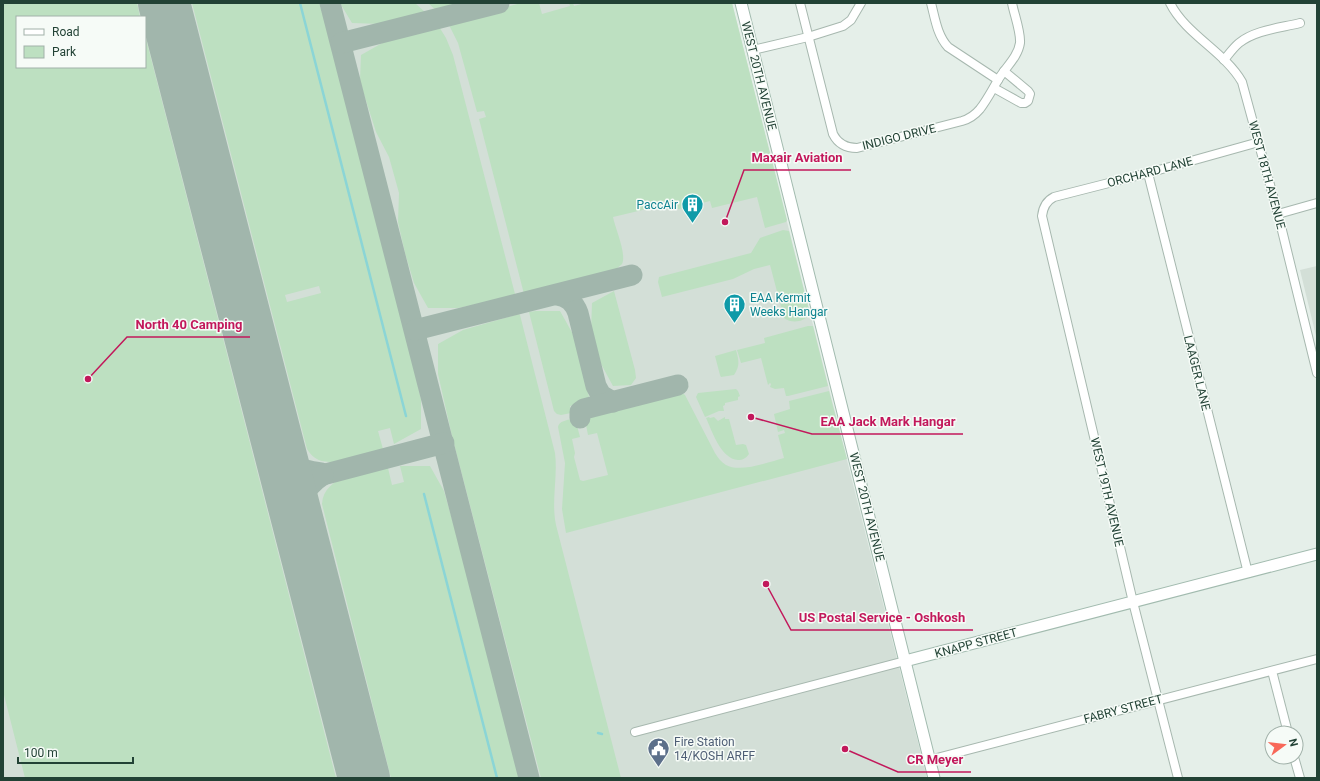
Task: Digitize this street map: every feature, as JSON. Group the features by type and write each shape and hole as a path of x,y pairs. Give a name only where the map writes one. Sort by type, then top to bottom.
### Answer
{"main road":[{"name":"WEST 20TH AVENUE","path":"741,3 934,778"},
{"name":"KNAPP STREET","path":"905,661 1317,554"}],"street":[{"name":"INDIGO DRIVE","path":"800,3 833,134 839,143 851,148 857,148 966,120 974,116 1018,50 1020,38 1012,3"},
{"path":"753,50 808,37 843,26 851,20 861,3"},
{"path":"931,3 943,42 948,47 998,80"},
{"name":"WEST 18TH AVENUE","path":"1170,3 1180,20 1224,60 1242,82 1278,214 1317,372"},
{"path":"1224,60 1236,46 1247,38 1256,34 1300,23"},
{"path":"994,88 1021,103 1028,101 1030,94 1028,91 1004,72"},
{"name":"ORCHARD LANE","path":"1044,206 1054,197 1259,142"},
{"name":"LAAGER LANE","path":"1148,173 1248,573"},
{"path":"1278,214 1317,203"},
{"name":"WEST 19TH AVENUE","path":"1044,206 1042,216 1133,602 1178,778"},
{"name":"FABRY STREET","path":"929,760 1317,659"},
{"name":"KNAPP STREET","path":"635,732 905,661"},
{"path":"1272,670 1286,725"},
{"path":"1296,765 1300,778"}],"shaded area":[{"path":"3,3 732,3 927,778 3,778"},
{"path":"1317,266 1317,340 1300,270"}],"green space":[{"path":"3,3 137,3 140,16 16,16 16,68 146,68 146,39 336,778 25,778 3,691"},
{"path":"192,3 319,3 329,34 408,340 421,400 421,429 394,444 390,428 378,431 383,449 337,462 328,462 317,459 313,457 307,449","holes":["319,286 321,293 287,302 285,295"]},
{"path":"340,3 415,3 427,14 381,24 352,23"},
{"path":"428,3 475,3 438,12"},
{"path":"521,3 539,3 542,14 570,6 569,3 573,3 574,6 585,3 732,3 787,220 786,222 765,228 757,197 712,208 710,201 675,210 672,203 613,217 623,254 622,264 620,266 615,270 524,294 479,119 486,117 484,111 477,112 458,43 448,23"},
{"path":"438,25 446,38 453,55 515,294 501,299 458,308 428,308 414,283 398,222 399,193 389,157 376,132 360,80 361,55 384,42"},
{"path":"783,230 789,231 810,314 805,319 791,321 784,318 770,265 754,269 733,279 662,297 658,282 659,277 751,253 760,238"},
{"path":"614,291 635,370 636,378 631,385 613,386 600,362 591,332 592,303"},
{"path":"560,311 574,336 590,401 570,406 571,413 561,415 554,411 529,312"},
{"path":"519,314 555,453 556,471 554,507 556,525 621,778 541,778 452,436 438,374 438,344 463,330"},
{"path":"813,326 828,386 786,396 784,388 775,389 770,387 770,383 768,385 761,358 741,363 737,350 765,343 764,338"},
{"path":"736,350 738,363 736,372 734,375 721,377 715,356"},
{"path":"736,389 740,396 738,397 738,400 725,403 723,406 724,411 719,411 705,417 696,397 698,393"},
{"path":"829,391 847,459 566,533 562,509 565,463 558,427 562,422 572,419 576,422 580,437 572,439 575,453 574,457 580,480 583,481 608,475 597,433 588,435 585,420 586,415 671,394 682,393 685,395 720,460 726,465 739,468 763,464 784,458 778,435 785,433 784,430 778,432 774,414 790,409 789,401"},
{"path":"714,417 718,421 725,417 725,419 729,419 736,445 746,445 749,454 747,457 738,460 727,455 722,450 714,437 706,418"},
{"path":"400,466 430,466 444,491 462,554 520,778 391,778 322,504 324,494 330,486 347,477 358,474 388,468 392,485 404,482"}],"waterway":[{"path":"300,3 406,416"},
{"path":"424,494 497,778"},
{"path":"598,733 602,734"}],"taxiway":[{"path":"330,3 529,778"},
{"path":"341,43 499,3"},
{"path":"415,330 632,275"},
{"path":"557,295 570,301 576,309 596,386 601,395 613,402"},
{"path":"580,418 580,412 584,409 678,385"},
{"path":"272,423 282,450 296,466 325,474"},
{"path":"288,484 444,443"},
{"path":"304,545 300,515 303,498 313,482 323,475"}],"runway":[{"path":"164,3 364,778"}],"place":[{"name":"Maxair Aviation","path":"725,222"},
{"name":"PaccAir","path":"693,224"},
{"name":"EAA Kermit Weeks Hangar","path":"734,324"},
{"name":"North 40 Camping","path":"88,379"},
{"name":"EAA Jack Mark Hangar","path":"751,417"},
{"name":"US Postal Service - Oshkosh","path":"766,584"},
{"name":"CR Meyer","path":"845,749"},
{"name":"Fire Station 14/KOSH ARFF","path":"659,768"}]}
